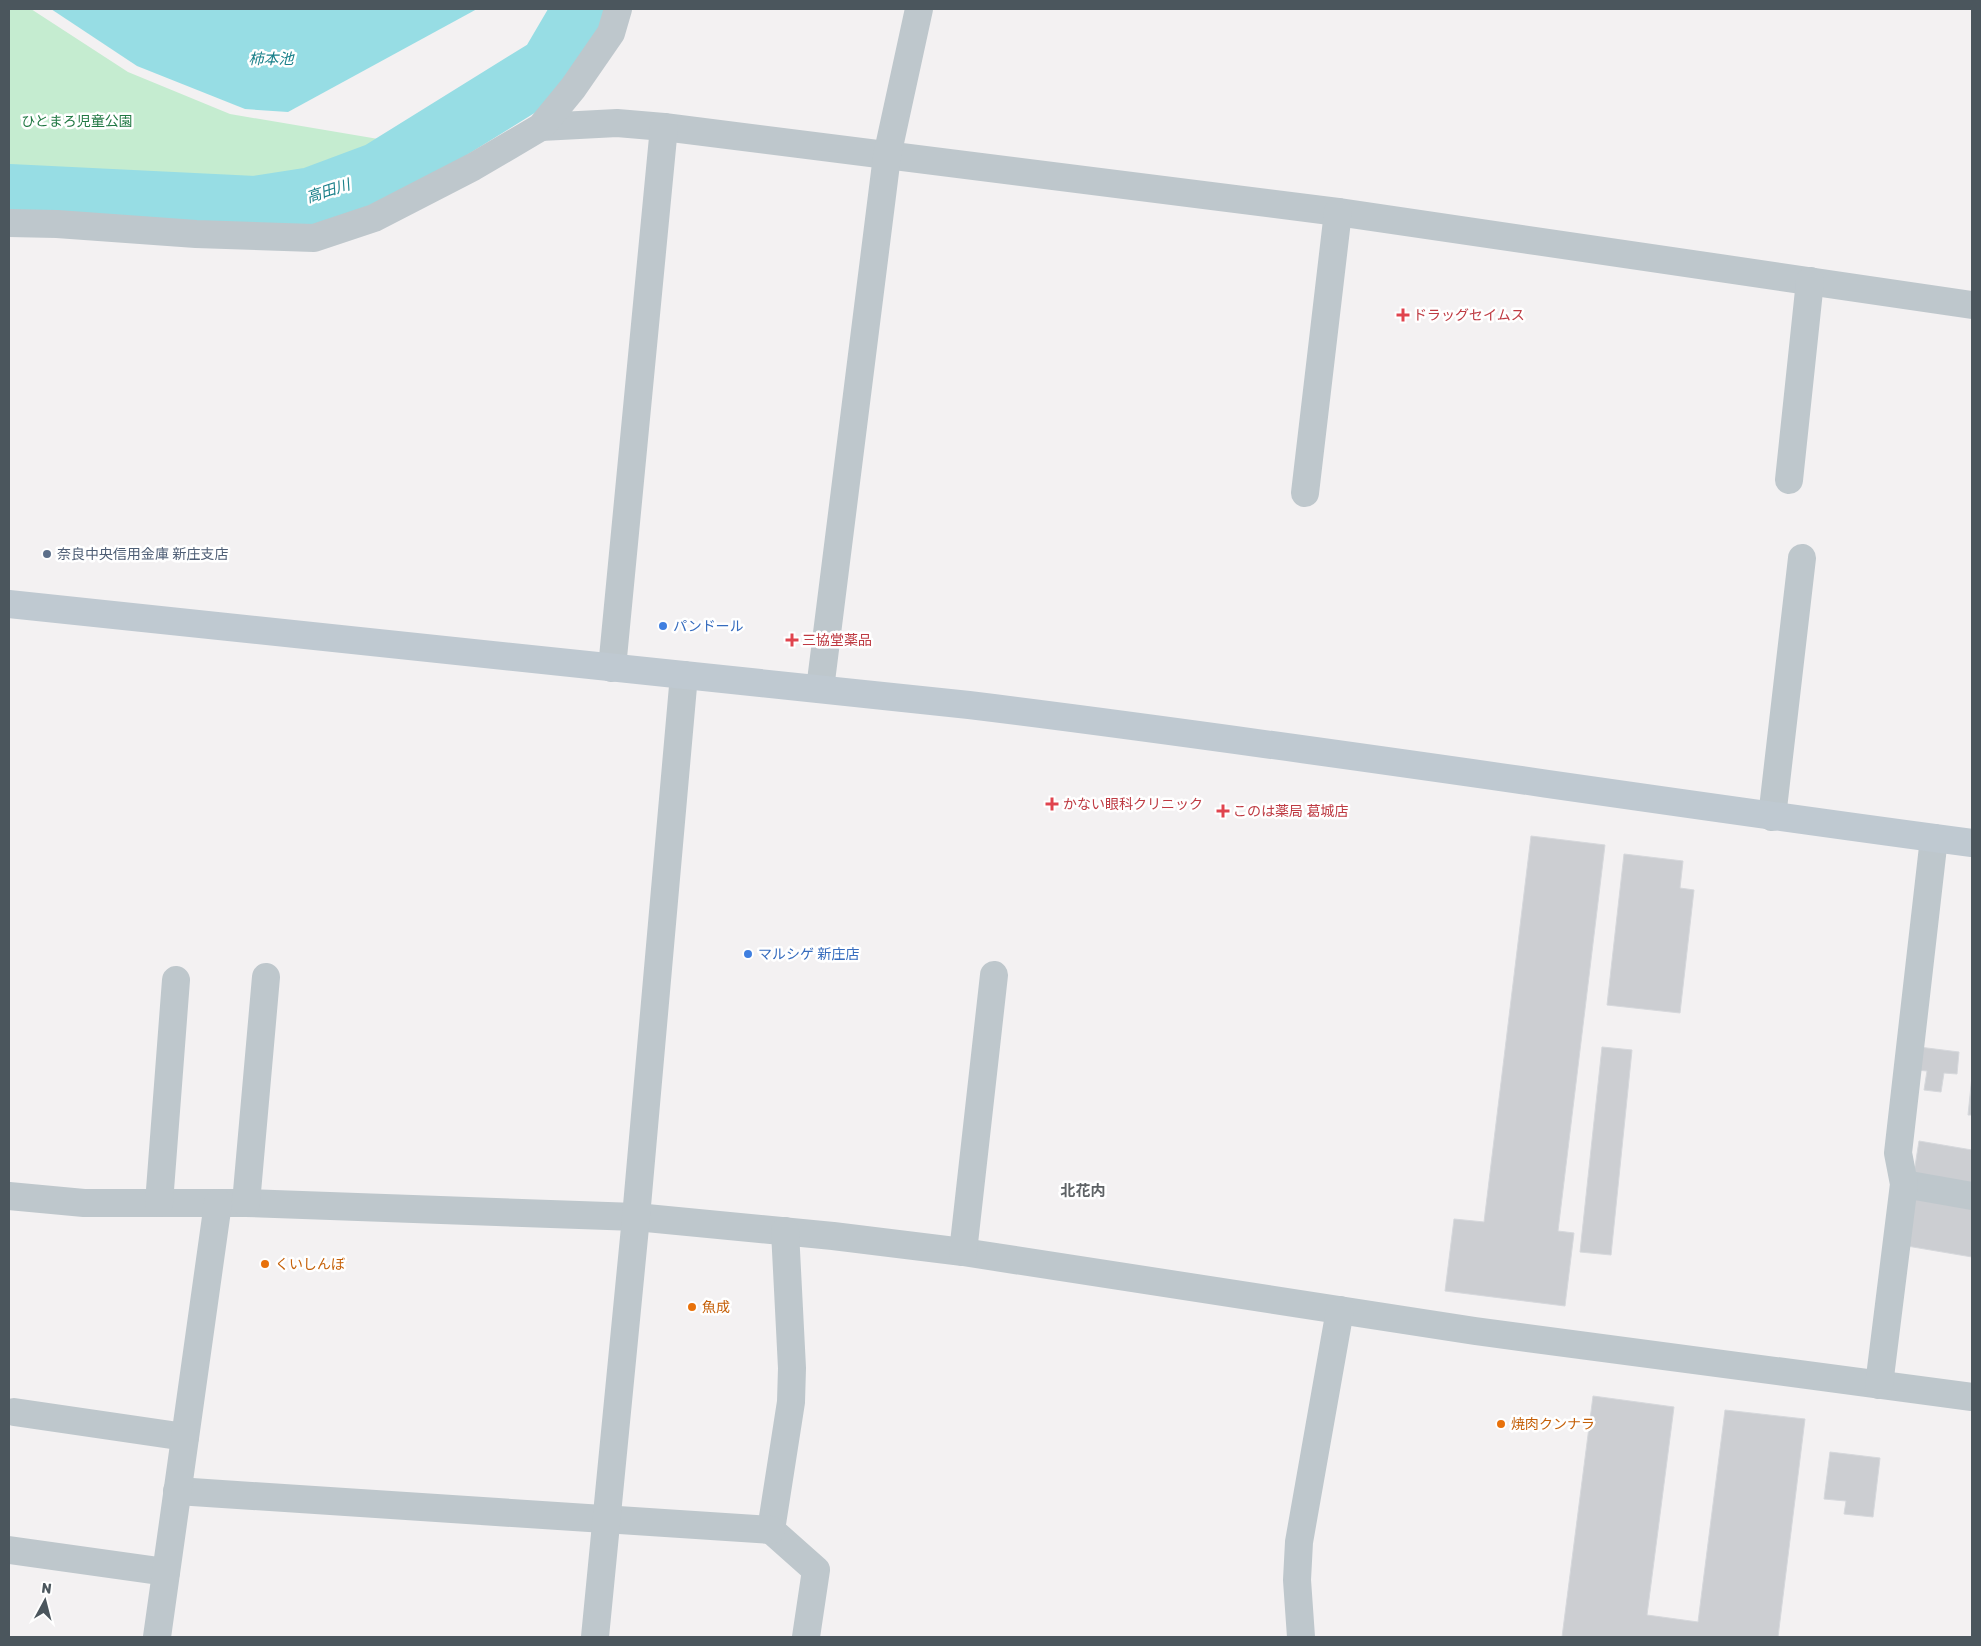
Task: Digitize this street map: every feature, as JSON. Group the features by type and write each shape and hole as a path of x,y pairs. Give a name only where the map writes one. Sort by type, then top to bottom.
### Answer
{"street":[{"path":"9,223 57,224 196,234 314,238 374,218 473,167 541,127 573,88 611,32 618,9"},
{"path":"820,689 887,156 919,9"},
{"path":"541,127 617,123 664,127 1338,212 1972,305"},
{"path":"612,668 664,127"},
{"path":"1305,493 1338,212"},
{"path":"1789,480 1810,281"},
{"path":"1772,817 1802,558"},
{"path":"9,604 820,689 1118,723 1772,817 1972,843"},
{"path":"595,1637 636,1217 684,675"},
{"path":"1879,1385 1904,1184 1898,1153 1934,838"},
{"path":"963,1252 994,975"},
{"path":"246,1203 266,977"},
{"path":"159,1202 176,980"},
{"path":"1904,1184 1972,1196"},
{"path":"9,1196 84,1203 246,1203 636,1217 785,1231 963,1252 1485,1332 1972,1397"},
{"path":"157,1637 218,1203"},
{"path":"771,1530 791,1402 792,1368 785,1231"},
{"path":"1301,1637 1297,1580 1299,1542 1340,1310"},
{"path":"14,1412 185,1437"},
{"path":"177,1491 771,1530 816,1570 806,1637"},
{"path":"9,1550 166,1572"}],"green space":[{"name":"ひとまろ児童公園","path":"9,9 31,9 128,72 230,114 396,142 370,167 319,186 253,195 9,187"}],"water":[{"name":"柿本池","path":"51,9 477,9 288,112 245,109 137,66"}],"building":[{"path":"1531,836 1605,845 1558,1231 1574,1233 1565,1306 1445,1291 1454,1219 1484,1222"},
{"path":"1624,854 1683,861 1680,888 1694,890 1680,1013 1607,1005"},
{"path":"1602,1047 1632,1050 1611,1255 1580,1252"},
{"path":"1919,1047 1959,1052 1957,1074 1944,1073 1941,1092 1924,1090 1927,1071 1916,1070"},
{"path":"1972,1076 1972,1115 1968,1115"},
{"path":"1919,1141 1972,1150 1972,1189 1913,1179"},
{"path":"1915,1193 1972,1203 1972,1257 1907,1246"},
{"path":"1593,1396 1674,1407 1647,1615 1698,1622 1725,1410 1805,1419 1778,1637 1562,1637"},
{"path":"1830,1452 1880,1458 1873,1517 1844,1514 1846,1501 1824,1499"}],"waterway":[{"name":"高田川","path":"9,195 255,207 312,198 379,173 550,67 584,9"}],"place":[{"name":"ドラッグセイムス","path":"1403,315"},
{"name":"奈良中央信用金庫 新庄支店","path":"47,554"},
{"name":"パンドール","path":"663,626"},
{"name":"三協堂薬品","path":"792,640"},
{"name":"かない眼科クリニック","path":"1052,804"},
{"name":"このは薬局 葛城店","path":"1223,811"},
{"name":"マルシゲ 新庄店","path":"748,954"},
{"name":"くいしんぼ","path":"265,1264"},
{"name":"魚成","path":"692,1307"},
{"name":"焼肉クンナラ","path":"1501,1424"}],"district":[{"name":"北花内","path":"1083,1191"}]}
